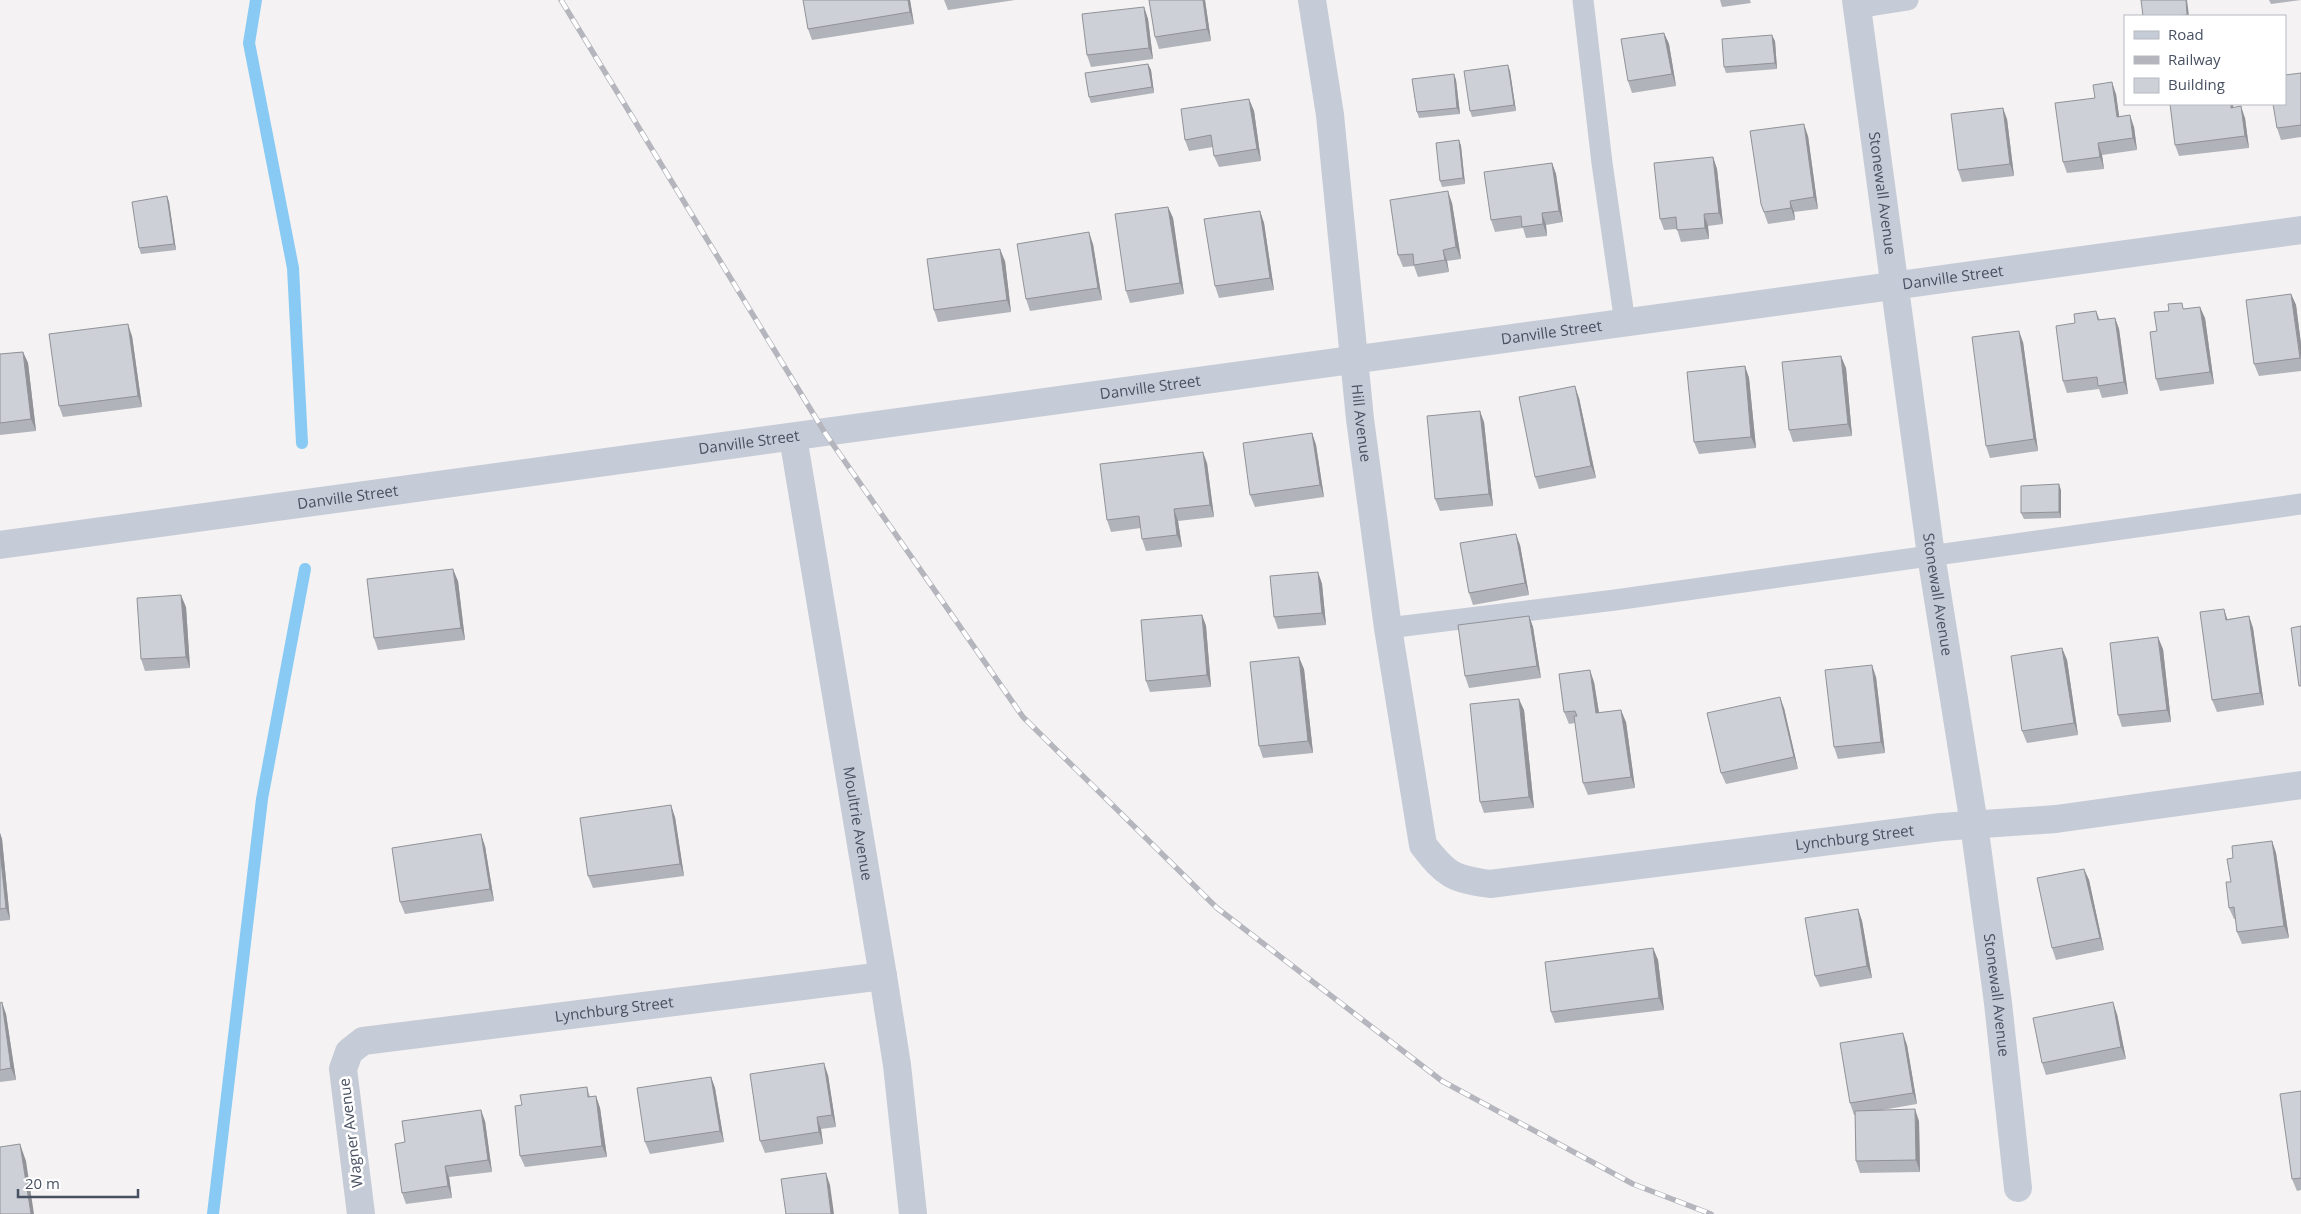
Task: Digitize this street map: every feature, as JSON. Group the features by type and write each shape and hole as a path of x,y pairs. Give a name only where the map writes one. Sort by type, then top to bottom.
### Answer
{"street":[{"name":"Hill Avenue","path":"1312,0 1330,115 1360,419 1388,628 1423,845"},
{"name":"Stonewall Avenue","path":"1856,4 1931,555 1974,824 1998,1003 2018,1188"},
{"name":"Danville Street","path":"0,545 2301,230"},
{"name":"Moultrie Avenue","path":"793,436 897,1065 913,1214"},
{"name":"Lynchburg Street","path":"1423,845 1439,866 1459,879 1490,884 1932,828 2056,820 2301,785"},
{"name":"Lynchburg Street","path":"349,1052 363,1041 883,976"},
{"name":"Wagner Avenue","path":"349,1052 343,1069 360,1214"}],"lane":[{"path":"1583,0 1602,163 1625,323"},
{"path":"1856,4 1908,0"},
{"path":"1388,628 1615,600 2301,504"}],"building":[{"path":"803,0 908,0 910,12 808,29"},
{"path":"1149,0 1203,0 1207,29 1155,37"},
{"path":"2141,0 2186,0 2187,15 2143,15"},
{"path":"1144,7 1149,48 1087,55 1082,14"},
{"path":"1664,33 1672,74 1628,81 1621,39"},
{"path":"1772,35 1775,63 1724,67 1722,39"},
{"path":"1148,64 1152,87 1089,97 1085,73"},
{"path":"1508,65 1514,105 1470,111 1464,71"},
{"path":"2301,73 2301,125 2277,128 2273,105 2286,105 2286,75"},
{"path":"1454,74 1457,108 1417,112 1412,79"},
{"path":"2112,82 2117,117 2130,115 2133,138 2098,143 2100,157 2063,162 2055,103 2095,98 2093,85"},
{"path":"1249,99 1257,149 1214,156 1211,135 1185,140 1181,109"},
{"path":"2170,105 2231,105 2231,108 2241,106 2245,136 2175,145"},
{"path":"2003,108 2010,164 1958,170 1951,114"},
{"path":"1804,124 1814,197 1790,201 1791,208 1764,212 1761,204 1750,131"},
{"path":"1459,140 1463,178 1440,181 1436,143"},
{"path":"1713,157 1719,213 1704,214 1705,228 1677,230 1676,217 1660,219 1654,163"},
{"path":"1552,163 1559,211 1542,213 1543,224 1522,227 1521,216 1491,220 1484,172"},
{"path":"1448,191 1456,247 1443,250 1445,260 1414,265 1413,254 1398,255 1390,200"},
{"path":"167,196 174,244 139,248 132,202"},
{"path":"1168,207 1180,283 1126,291 1115,214"},
{"path":"1260,211 1270,278 1215,286 1204,219"},
{"path":"1089,232 1098,288 1026,299 1017,244"},
{"path":"1000,249 1007,300 934,310 927,259"},
{"path":"2291,294 2300,358 2254,364 2246,300"},
{"path":"2182,303 2183,309 2200,307 2210,372 2156,379 2150,332 2157,331 2154,312 2169,311 2168,304"},
{"path":"2096,311 2098,320 2115,318 2124,382 2098,386 2097,377 2063,381 2056,326 2075,323 2074,314"},
{"path":"128,324 138,396 59,406 49,334"},
{"path":"2019,331 2034,439 1986,446 1972,337"},
{"path":"23,352 31,419 0,423 0,354"},
{"path":"1841,356 1848,424 1789,430 1782,362"},
{"path":"1745,366 1751,437 1694,442 1687,372"},
{"path":"1575,386 1591,466 1535,477 1519,397"},
{"path":"1480,411 1489,494 1435,499 1427,416"},
{"path":"1312,433 1320,485 1250,495 1243,443"},
{"path":"1203,452 1210,505 1174,509 1177,535 1142,539 1139,516 1107,520 1100,464"},
{"path":"2059,484 2059,512 2021,513 2021,486"},
{"path":"1516,534 1525,583 1469,593 1460,543"},
{"path":"453,569 461,628 374,638 367,579"},
{"path":"1318,572 1322,613 1274,617 1270,576"},
{"path":"181,595 186,657 141,659 137,598"},
{"path":"2224,609 2226,620 2249,616 2260,693 2212,700 2200,612"},
{"path":"1202,615 1207,675 1146,681 1141,620"},
{"path":"1529,616 1537,666 1465,676 1458,625"},
{"path":"2301,626 2301,686 2299,686 2291,628"},
{"path":"2158,637 2167,710 2118,715 2110,643"},
{"path":"2062,648 2074,723 2022,731 2011,656"},
{"path":"1299,657 1308,741 1259,746 1250,662"},
{"path":"1872,665 1881,742 1834,747 1825,670"},
{"path":"1590,670 1596,713 1621,710 1631,777 1583,783 1574,716 1577,716 1575,711 1564,712 1559,674"},
{"path":"1780,697 1794,757 1721,773 1707,713"},
{"path":"1519,699 1529,797 1480,802 1470,704"},
{"path":"671,805 680,864 588,876 580,818"},
{"path":"481,834 490,889 400,902 392,848"},
{"path":"2272,841 2284,926 2237,932 2234,907 2229,908 2226,882 2231,882 2227,859 2233,858 2232,846"},
{"path":"0,850 6,908 0,909"},
{"path":"2084,869 2100,938 2052,948 2037,878"},
{"path":"1858,909 1867,966 1815,976 1805,918"},
{"path":"1653,948 1659,998 1551,1012 1545,962"},
{"path":"2,1002 11,1068 0,1070 0,1003"},
{"path":"2113,1002 2121,1047 2042,1063 2033,1018"},
{"path":"1903,1033 1913,1093 1850,1103 1840,1043"},
{"path":"824,1063 832,1115 817,1117 819,1132 760,1141 750,1074"},
{"path":"711,1077 720,1131 645,1142 637,1088"},
{"path":"587,1087 588,1097 596,1096 602,1146 520,1156 515,1106 522,1105 520,1095"},
{"path":"2301,1091 2301,1178 2292,1179 2280,1094"},
{"path":"1915,1109 1916,1160 1856,1161 1855,1111"},
{"path":"481,1110 488,1160 445,1166 448,1186 402,1193 395,1144 405,1142 402,1121"},
{"path":"20,1144 31,1214 0,1214 0,1147"},
{"path":"826,1173 831,1214 786,1214 781,1179"}],"waterway":[{"path":"256,0 249,43 293,268 302,443"},
{"path":"213,1214 262,799 305,569"}],"railway":[{"path":"561,0 825,433 1023,717 1217,908 1442,1081 1633,1184 1711,1214"}]}
